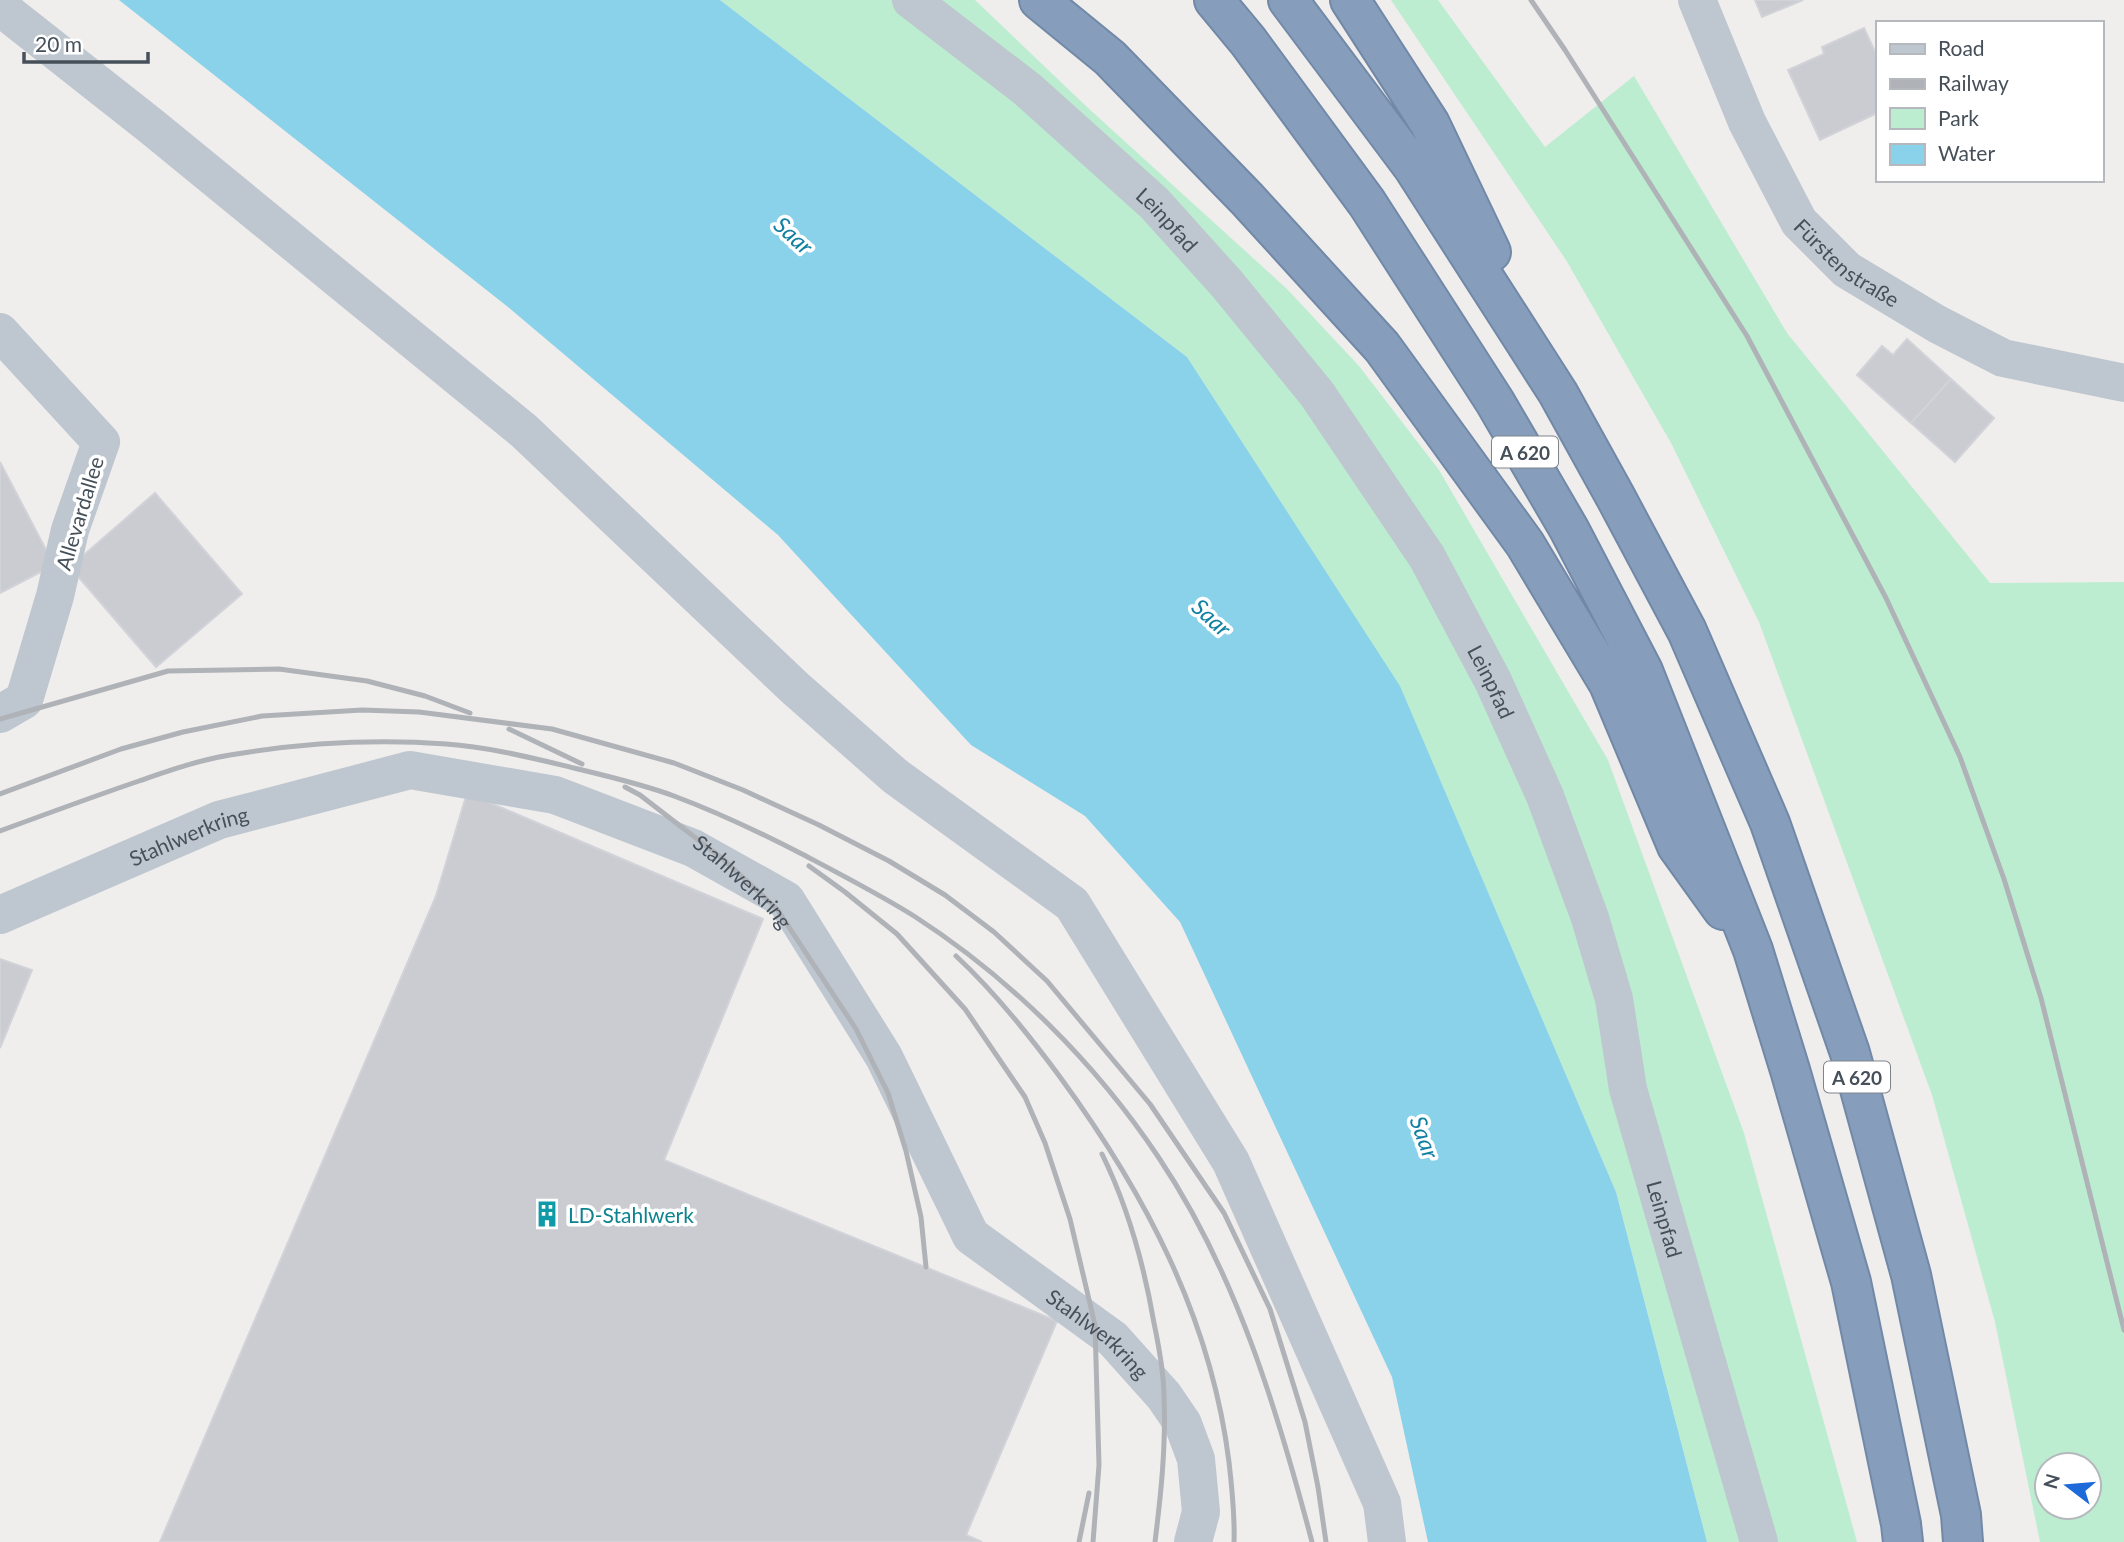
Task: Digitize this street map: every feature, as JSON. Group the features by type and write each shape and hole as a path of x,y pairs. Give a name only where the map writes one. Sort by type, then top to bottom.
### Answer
{"highway":[{"path":"1039,0 1110,58 1247,200 1382,348 1525,544 1609,684 1677,846 1753,950"},
{"name":"A 620","path":"1214,0 1248,41 1367,203 1495,402 1569,528 1643,671 1753,950 1790,1070 1851,1282 1903,1542"},
{"name":"A 620","path":"1289,0 1413,167 1558,393 1687,631 1770,823 1850,1052 1911,1275 1961,1515 1963,1542"},
{"path":"1350,0 1430,124 1558,393"}],"street":[{"name":"Leinpfad","path":"911,0 1027,89 1154,203 1227,284 1317,394 1427,557 1498,692 1545,796 1590,918 1614,999 1629,1089 1759,1542"},
{"name":"Fürstenstraße","path":"1697,0 1747,122 1799,222 1847,270 1937,324 2003,358 2124,383"},
{"path":"0,7 524,431 795,688 895,776 1072,904 1231,1162 1382,1503 1387,1542"},
{"name":"Allevardallee","path":"0,332 101,442 70,530 55,596 24,700 0,714"},
{"name":"Stahlwerkring","path":"0,915 219,820 410,770 555,795 693,848 786,900 884,1057 971,1236 1113,1339 1164,1396 1183,1424 1196,1459 1199,1532"}],"green space":[{"path":"720,0 975,0 1087,107 1287,289 1359,366 1439,470 1608,760 1744,1133 1857,1542 1707,1542 1616,1192 1400,687 1187,357"},
{"path":"1391,0 1438,0 1545,147 1634,76 1787,333 1990,583 2124,582 2124,1542 2040,1542 2036,1521 2103,1521 2103,1451 2033,1451 2033,1508 1995,1322 1932,1095 1759,622 1671,443 1566,260"}],"water":[{"name":"Saar","path":"119,0 720,0 1187,357 1400,686 1616,1192 1707,1542 1428,1542 1392,1377 1180,922 1085,816 971,745 778,535 508,307"}],"building":[{"path":"1755,0 1803,0 1762,17"},
{"path":"1864,28 1876,54 1876,113 1820,140 1788,70 1824,54 1822,47"},
{"path":"1907,339 1951,379 1911,423 1857,375 1882,346 1893,355"},
{"path":"1951,379 1994,418 1955,462 1911,423"},
{"path":"0,462 54,565 0,593"},
{"path":"155,493 242,594 156,667 70,567"},
{"name":"LD-Stahlwerk","path":"467,793 763,919 664,1160 1057,1321 966,1535 982,1542 160,1542 436,896"},
{"path":"0,959 32,970 0,1048"}],"railway":[{"path":"1531,0 1747,336 1886,598 1960,757 2004,879 2041,998 2124,1330"},
{"path":"0,719 168,671 279,669 367,681 425,696 470,713"},
{"path":"0,794 121,749 183,732 262,716 362,710 419,712 552,729 674,763 743,790 889,861 945,895 994,932 1047,981 1150,1104 1224,1213 1270,1309 1305,1422 1326,1542"},
{"path":"509,729 582,764"},
{"path":"0,831 161,773 218,757 338,743 446,744 526,757 662,792 753,830 857,883 949,940 984,966 1049,1024 1107,1088 1159,1158 1186,1202 1232,1295 1269,1392 1312,1542"},
{"path":"625,787 640,795 723,859 777,909 856,1029 888,1093 906,1151 921,1217 926,1267"},
{"path":"809,866 897,934 965,1009 1025,1097 1045,1143 1070,1219 1095,1325 1099,1465 1093,1542"},
{"path":"956,956 1011,1014 1060,1077 1120,1166 1170,1259 1207,1357 1220,1409 1229,1462 1234,1542"},
{"path":"1102,1154 1120,1195 1140,1258 1162,1369 1164,1452 1155,1542"},
{"path":"1079,1542 1089,1493"}],"place":[{"name":"LD-Stahlwerk","path":"547,1214"}]}
